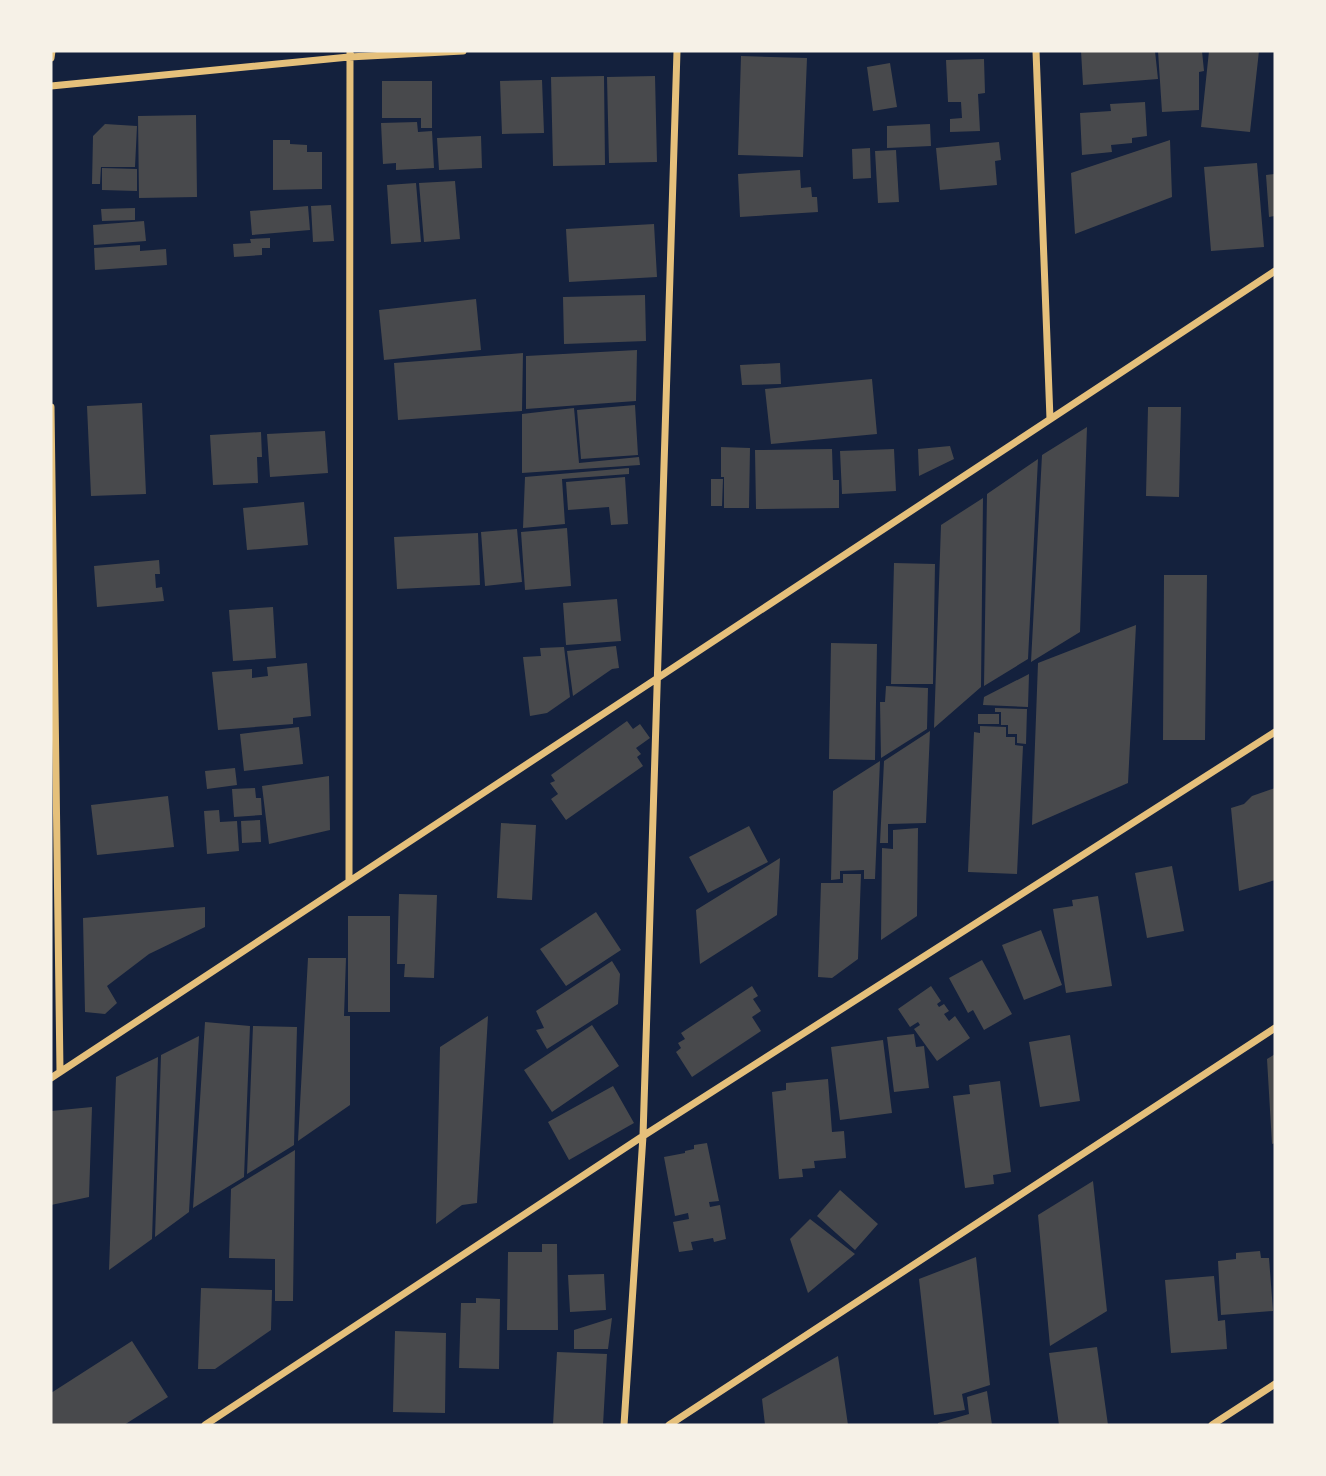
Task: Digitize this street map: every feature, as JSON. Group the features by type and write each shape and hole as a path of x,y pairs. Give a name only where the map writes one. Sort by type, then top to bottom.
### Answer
{"street":[{"path":"51,58 52,51"},
{"path":"51,86 350,54 463,51"},
{"path":"624,1425 643,1136 677,51"},
{"path":"1036,51 1050,419"},
{"path":"349,881 350,54"},
{"path":"51,1078 1275,271"},
{"path":"51,407 60,1072"},
{"path":"205,1425 643,1136 1275,732"},
{"path":"669,1425 1275,1028"},
{"path":"1212,1425 1275,1384"}],"building":[{"path":"1081,51 1155,51 1158,79 1083,85"},
{"path":"1158,51 1202,51 1204,71 1199,72 1199,110 1162,112"},
{"path":"1209,51 1259,51 1250,132 1201,127"},
{"path":"741,56 807,58 803,157 738,155"},
{"path":"984,59 985,93 978,94 980,131 950,132 950,119 962,118 961,102 948,102 946,60"},
{"path":"890,63 897,107 873,111 867,67"},
{"path":"604,76 605,165 553,166 551,77"},
{"path":"655,76 657,162 609,163 607,77"},
{"path":"542,80 544,133 502,134 500,81"},
{"path":"382,81 432,81 432,128 421,128 421,118 382,118"},
{"path":"1145,102 1147,136 1132,138 1132,143 1111,145 1112,152 1082,155 1080,113 1111,111 1110,104"},
{"path":"196,115 197,197 139,198 138,116"},
{"path":"417,122 418,132 432,131 434,168 396,170 396,163 383,164 381,123"},
{"path":"105,124 137,126 135,167 101,167 100,184 92,184 93,136"},
{"path":"930,124 931,146 887,148 887,126"},
{"path":"481,136 482,168 439,170 437,138"},
{"path":"273,140 290,140 290,144 307,145 307,152 322,152 322,189 273,190"},
{"path":"1170,140 1172,197 1075,234 1071,173"},
{"path":"999,142 1001,160 995,161 997,185 940,190 936,148"},
{"path":"870,148 871,178 853,179 852,149"},
{"path":"896,150 899,202 878,203 875,151"},
{"path":"1257,163 1264,247 1211,251 1204,167"},
{"path":"102,168 137,169 137,191 102,190"},
{"path":"800,170 801,188 811,187 812,197 817,197 818,212 740,217 738,174"},
{"path":"1275,174 1275,216 1269,217 1266,175"},
{"path":"455,181 460,239 424,242 419,183"},
{"path":"416,183 421,242 391,244 387,185"},
{"path":"331,205 334,241 313,242 311,206"},
{"path":"308,206 310,230 252,235 250,211"},
{"path":"135,208 135,220 102,221 101,209"},
{"path":"144,221 146,241 94,245 93,225"},
{"path":"654,224 657,277 569,282 566,229"},
{"path":"270,238 270,248 262,248 262,255 234,257 233,244 251,243 250,239"},
{"path":"140,245 140,251 166,249 167,265 95,270 94,248"},
{"path":"645,295 646,341 564,344 563,297"},
{"path":"476,299 481,350 384,360 379,310"},
{"path":"637,350 636,401 526,409 526,356"},
{"path":"523,353 522,411 398,420 394,363"},
{"path":"780,363 781,384 742,385 740,365"},
{"path":"872,379 877,434 771,444 765,389"},
{"path":"142,403 146,494 91,496 87,406"},
{"path":"635,405 638,455 581,459 577,410"},
{"path":"1148,407 1181,407 1179,497 1146,496"},
{"path":"574,408 579,463 639,457 640,465 522,473 522,414"},
{"path":"1087,427 1080,632 1031,662 1042,455"},
{"path":"325,431 328,473 270,477 267,434"},
{"path":"261,432 262,457 257,457 258,483 213,485 210,435"},
{"path":"950,446 954,459 919,476 918,449"},
{"path":"721,447 750,448 749,508 724,508"},
{"path":"832,449 833,480 839,480 839,508 756,509 755,450"},
{"path":"894,449 896,491 842,494 840,451"},
{"path":"1038,459 1028,659 984,686 987,494"},
{"path":"629,468 629,474 562,479 565,524 523,528 525,477"},
{"path":"625,477 628,524 611,525 609,507 568,510 566,482"},
{"path":"711,479 723,479 722,506 711,506"},
{"path":"983,498 981,687 934,728 941,525"},
{"path":"304,502 308,545 247,550 243,508"},
{"path":"567,528 571,586 525,590 521,532"},
{"path":"517,529 522,582 485,586 481,532"},
{"path":"478,533 480,585 397,589 394,537"},
{"path":"159,560 160,574 155,574 156,588 162,587 164,601 97,607 94,566"},
{"path":"894,563 935,564 933,684 891,684"},
{"path":"1164,575 1207,575 1205,740 1163,740"},
{"path":"617,599 621,641 566,645 563,603"},
{"path":"273,607 276,658 233,661 229,610"},
{"path":"1136,625 1128,783 1032,825 1038,663"},
{"path":"831,643 877,644 875,760 829,759"},
{"path":"616,646 619,668 612,669 573,696 567,651"},
{"path":"564,647 570,697 547,713 530,716 523,657 541,656 540,648"},
{"path":"307,663 311,716 293,718 293,724 218,730 212,672 252,669 252,678 268,676 267,667"},
{"path":"1029,674 1028,707 983,705 984,697"},
{"path":"886,686 928,688 927,729 881,758 880,702 885,702"},
{"path":"995,708 1027,709 1026,744 1017,743 1017,734 1008,734 1008,725 1001,725 1001,712 995,712"},
{"path":"978,714 999,714 999,724 978,724"},
{"path":"627,721 633,729 640,724 650,738 636,748 641,754 637,757 643,766 566,820 551,799 558,794 550,783 555,781 551,775"},
{"path":"980,726 1006,727 1006,737 1015,737 1015,745 1023,746 1017,874 968,872 974,732 980,733"},
{"path":"299,727 303,764 244,771 240,734"},
{"path":"930,731 926,823 888,824 888,843 880,843 884,761"},
{"path":"880,761 875,879 864,879 864,870 840,871 840,879 831,880 833,791"},
{"path":"235,768 237,785 207,789 205,771"},
{"path":"329,776 330,830 269,844 262,786"},
{"path":"255,788 256,798 261,798 262,815 234,817 232,789"},
{"path":"1275,788 1275,880 1239,891 1231,808 1244,804 1252,796"},
{"path":"168,796 174,847 97,855 91,805"},
{"path":"219,810 220,822 237,821 239,851 207,854 204,811"},
{"path":"260,820 261,842 242,843 241,821"},
{"path":"501,823 536,825 532,900 497,898"},
{"path":"749,826 768,862 708,893 689,857"},
{"path":"918,828 917,916 881,940 882,848 893,849 893,830"},
{"path":"780,858 777,915 700,964 696,910"},
{"path":"1172,866 1184,931 1147,938 1135,873"},
{"path":"843,874 861,874 858,959 832,978 818,977 821,883 843,883"},
{"path":"399,894 437,895 434,978 404,977 405,964 397,964"},
{"path":"1098,896 1112,986 1066,993 1053,909 1073,906 1072,900"},
{"path":"205,907 205,927 149,954 107,986 117,1003 105,1014 85,1012 83,918"},
{"path":"596,912 621,950 566,986 540,949"},
{"path":"348,916 390,916 390,1012 348,1012"},
{"path":"1041,930 1062,985 1024,1000 1002,945"},
{"path":"308,958 346,958 344,1016 350,1016 350,1105 298,1141"},
{"path":"982,960 1012,1014 984,1030 973,1010 968,1013 949,978"},
{"path":"612,961 620,974 618,1004 547,1049 536,1030 544,1028 536,1011"},
{"path":"752,986 758,996 753,999 761,1011 752,1017 761,1031 692,1077 676,1052 681,1048 678,1043 685,1039 681,1033"},
{"path":"931,986 941,1001 937,1004 939,1007 944,1004 949,1011 944,1014 949,1021 955,1016 970,1038 937,1061 914,1029 920,1025 918,1022 910,1027 898,1009"},
{"path":"488,1016 477,1203 462,1205 436,1224 440,1047"},
{"path":"205,1022 250,1026 244,1177 193,1208"},
{"path":"592,1025 619,1066 552,1112 524,1070"},
{"path":"253,1026 297,1027 294,1145 247,1174"},
{"path":"914,1034 916,1047 924,1046 929,1088 894,1092 887,1037"},
{"path":"1070,1035 1080,1101 1040,1107 1029,1042"},
{"path":"199,1036 189,1212 155,1237 161,1055"},
{"path":"883,1040 892,1113 840,1120 831,1047"},
{"path":"1275,1054 1275,1143 1272,1144 1267,1059"},
{"path":"158,1057 152,1239 109,1270 116,1077"},
{"path":"828,1079 832,1132 844,1131 846,1158 814,1161 815,1168 802,1169 803,1177 779,1179 772,1092 786,1090 786,1083"},
{"path":"1000,1081 1011,1172 993,1175 994,1184 965,1188 953,1096 970,1094 969,1085"},
{"path":"613,1086 634,1123 569,1160 548,1122"},
{"path":"92,1107 89,1197 51,1205 51,1111"},
{"path":"707,1143 719,1201 709,1202 710,1207 720,1205 726,1239 714,1242 713,1238 691,1242 693,1250 679,1252 673,1222 689,1219 688,1213 675,1216 664,1157 685,1153 694,1149 694,1145"},
{"path":"295,1150 293,1301 275,1301 275,1259 229,1258 231,1189"},
{"path":"1093,1181 1107,1311 1050,1346 1038,1215"},
{"path":"840,1190 878,1224 855,1250 817,1216"},
{"path":"810,1219 855,1254 808,1293 790,1239"},
{"path":"542,1244 557,1244 558,1330 507,1330 508,1252 542,1252"},
{"path":"1260,1251 1261,1258 1269,1258 1273,1311 1221,1315 1218,1261 1236,1259 1236,1253"},
{"path":"976,1257 990,1385 962,1394 965,1410 934,1415 919,1279"},
{"path":"604,1274 606,1310 570,1312 568,1275"},
{"path":"1214,1276 1218,1321 1225,1320 1227,1349 1171,1353 1165,1280"},
{"path":"201,1288 272,1290 271,1330 215,1369 198,1369"},
{"path":"476,1298 500,1299 499,1369 459,1368 461,1303 476,1303"},
{"path":"612,1318 608,1349 574,1349 574,1330"},
{"path":"395,1331 446,1333 445,1413 393,1412"},
{"path":"132,1341 168,1397 124,1425 51,1425 51,1393"},
{"path":"1097,1347 1108,1425 1059,1425 1049,1353"},
{"path":"557,1352 607,1354 603,1425 553,1425"},
{"path":"838,1356 848,1425 765,1425 762,1399"},
{"path":"987,1391 992,1425 938,1425 969,1414 967,1397"}]}
